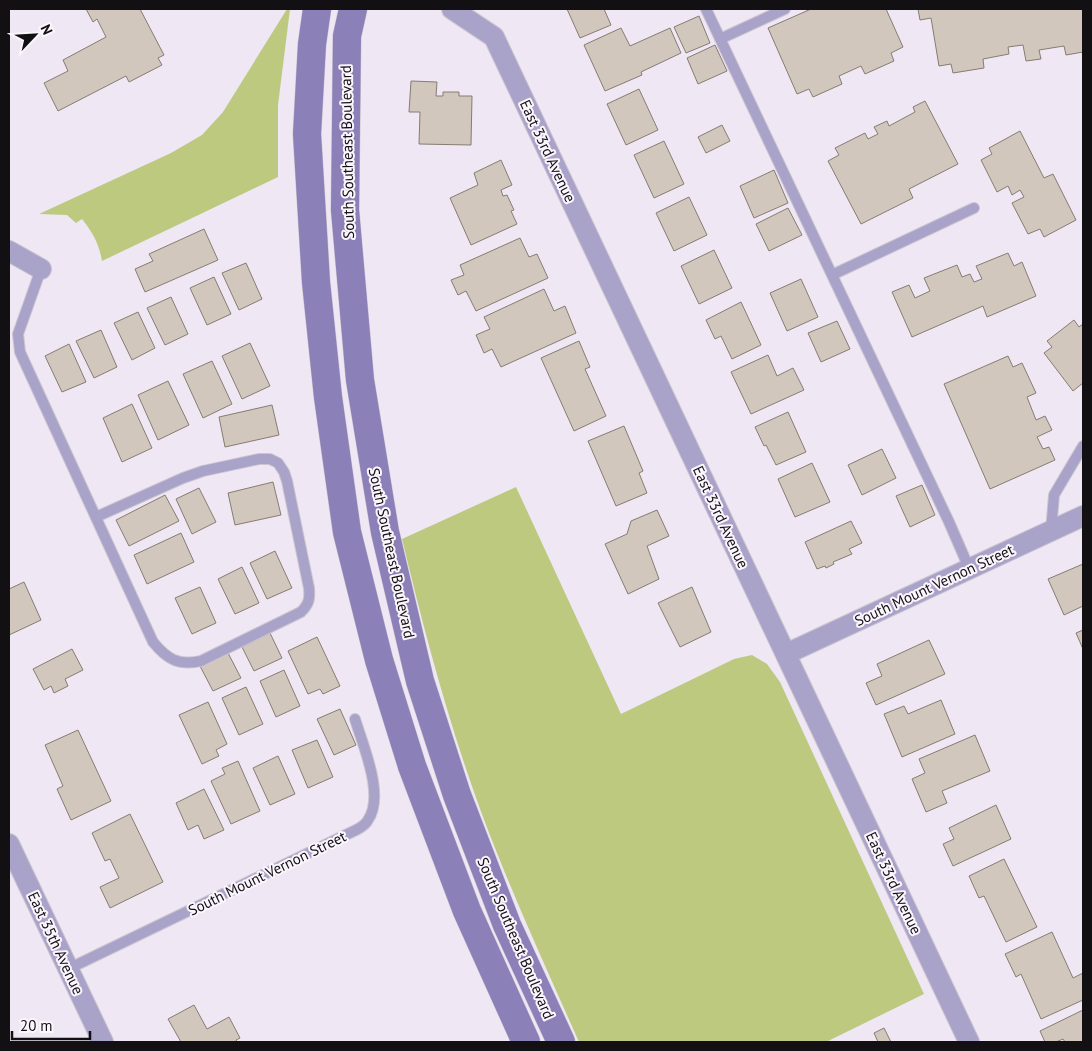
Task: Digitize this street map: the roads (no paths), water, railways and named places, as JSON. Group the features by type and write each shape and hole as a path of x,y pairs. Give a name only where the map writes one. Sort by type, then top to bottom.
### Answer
{"main road":[{"name":"South Southeast Boulevard","path":"317,9 312,44 307,134 316,282 328,397 347,532 379,660 412,766 467,911 526,1042"},
{"name":"South Southeast Boulevard","path":"353,9 347,36 345,210 360,380 384,532 420,681 457,794 507,925 562,1042"}],"street":[{"name":"East 33rd Avenue","path":"452,9 494,37 969,1042"},
{"path":"9,251 41,270"},
{"name":"South Mount Vernon Street","path":"786,654 1083,516"},
{"name":"East 35th Avenue","path":"9,844 103,1042"}],"lane":[{"path":"706,9 950,522 969,568"},
{"path":"720,39 785,9"},
{"path":"832,275 974,208"},
{"path":"41,270 18,334 20,352 153,642 162,653 175,661 188,664 202,661 301,612 308,605 310,598 309,588 287,481 278,463 270,459 260,459 183,478 96,517"},
{"path":"1051,531 1054,495 1083,446"},
{"name":"South Mount Vernon Street","path":"68,969 356,830 368,821 374,804 374,786 355,719"}]}
